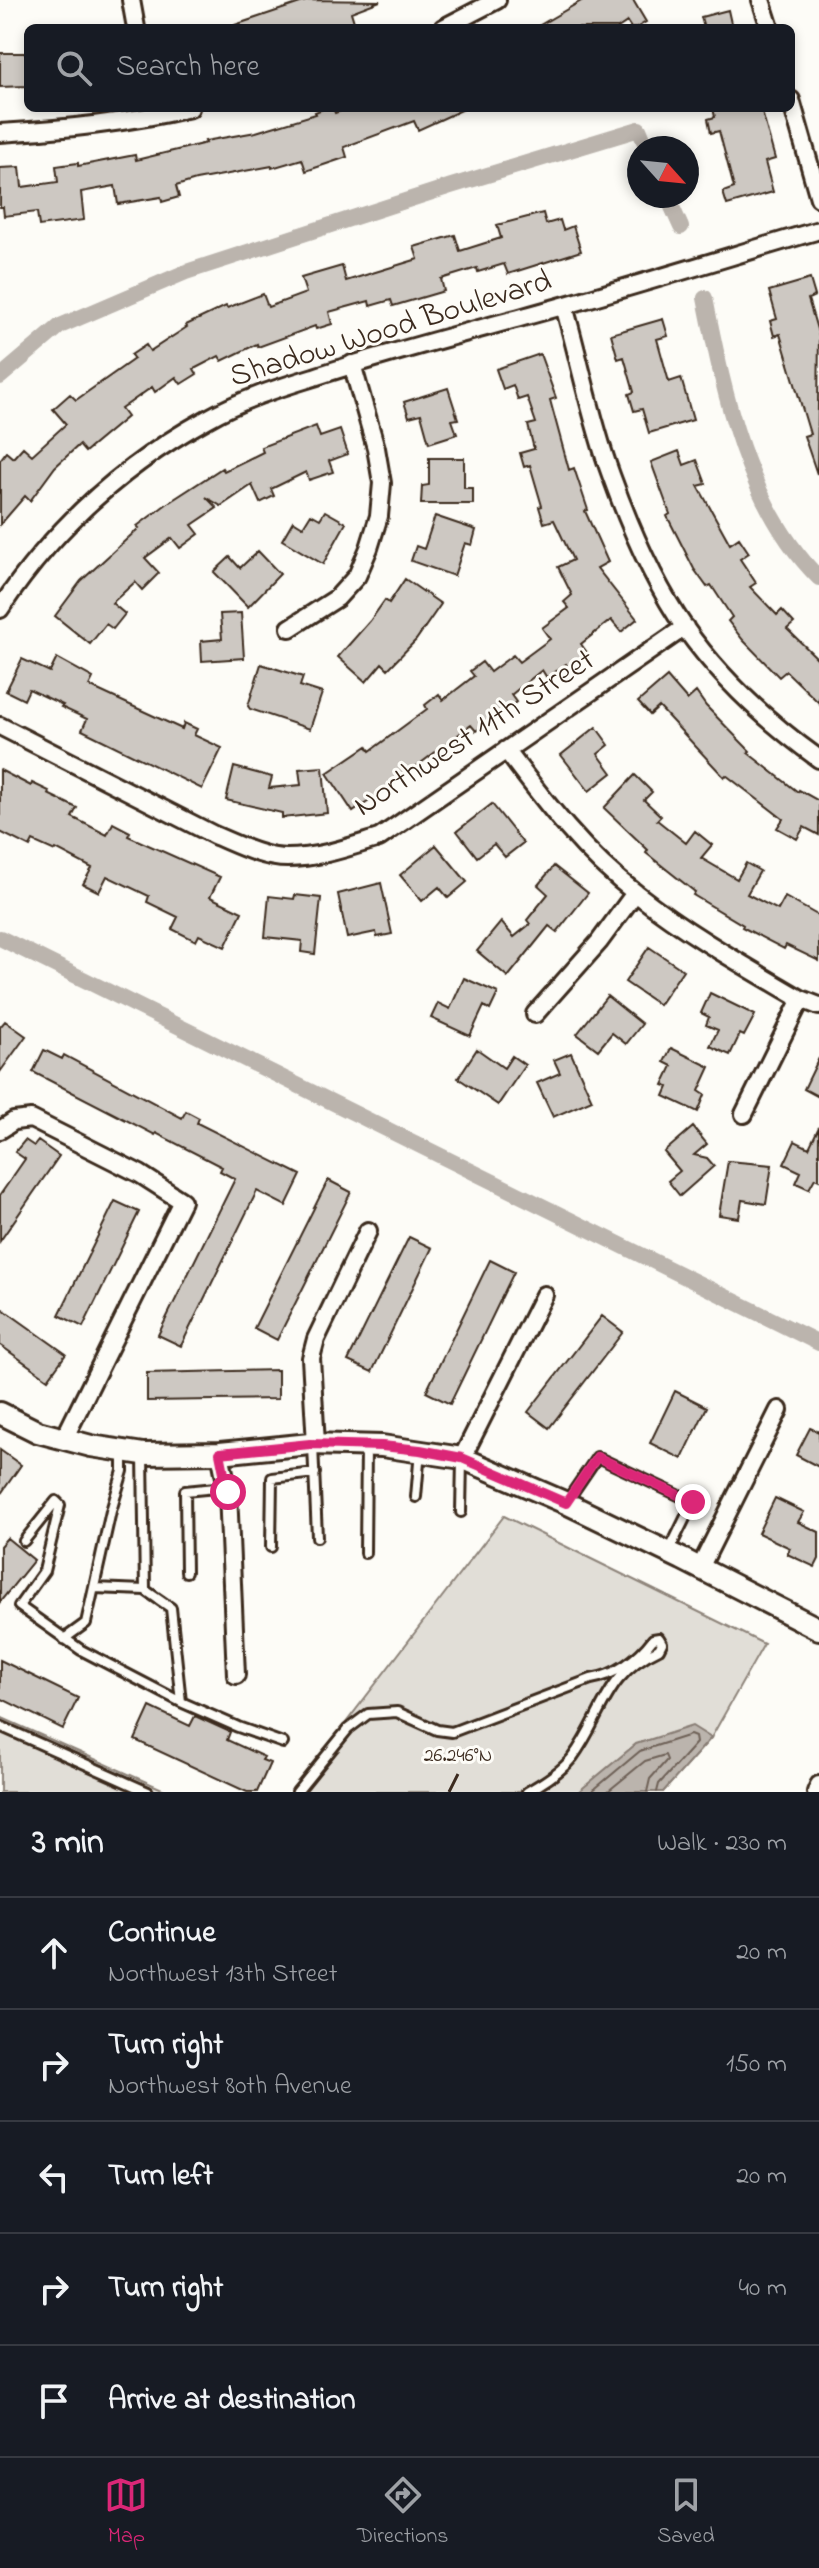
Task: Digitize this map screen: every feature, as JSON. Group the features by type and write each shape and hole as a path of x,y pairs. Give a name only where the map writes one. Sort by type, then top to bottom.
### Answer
{"street":[{"path":"131,0 135,24"},
{"path":"451,24 497,0"},
{"path":"761,0 769,24"},
{"path":"794,112 819,198"},
{"path":"0,133 69,129 151,113"},
{"name":"Shadow Wood Boulevard","path":"0,609 57,533 103,488 153,452 209,418 268,392 352,364 564,306 819,230"},
{"path":"564,306 610,474 643,554 685,627 734,687 819,759"},
{"path":"290,628 337,598 357,576 379,516 382,483 376,448 352,364"},
{"name":"Northwest 11th Street","path":"0,726 214,835 249,849 284,858 327,854 379,838 685,627"},
{"path":"506,750 550,808 635,893 694,935 801,999 819,1006"},
{"path":"535,1014 599,942 635,893"},
{"path":"744,1114 801,999"},
{"path":"0,1130 14,1121 31,1119 140,1174 182,1201 64,1439"},
{"path":"315,1444 311,1358 316,1339 368,1231"},
{"path":"462,1458 544,1295"},
{"path":"700,1568 779,1410"},
{"path":"0,1413 38,1432 143,1454 220,1453 315,1444 420,1450 462,1458 566,1503 819,1629"},
{"path":"220,1453 227,1487 236,1675"},
{"path":"816,1792 819,1785"}],"lane":[{"path":"315,1444 317,1537"},
{"path":"365,1553 366,1446"},
{"path":"416,1497 420,1450"},
{"path":"64,1639 86,1623 123,1471 123,1451"},
{"path":"143,1454 145,1590"},
{"path":"566,1503 597,1457 693,1502 668,1552"},
{"path":"461,1512 462,1458"},
{"path":"271,1547 272,1478 315,1473"},
{"path":"186,1572 185,1491 227,1487"},
{"path":"24,1541 56,1501 60,1505 44,1571 19,1606 64,1639 181,1702 283,1743"},
{"path":"94,1588 145,1590 171,1608 181,1702"},
{"path":"297,1792 348,1729 368,1714 397,1712 437,1730 452,1732 543,1696 612,1674 645,1649 653,1639 659,1638 662,1643 659,1649 617,1679 571,1760 527,1792"},
{"path":"0,1726 148,1792"}],"shaded area":[{"path":"504,1516 764,1644 711,1738 663,1792 293,1792"},
{"path":"0,1717 169,1792 0,1792"}],"water":[{"path":"692,1726 711,1738 663,1792 578,1792 636,1744"}],"building":[{"path":"309,0 380,1 351,12 355,24 238,24"},
{"path":"583,0 633,0 646,22 643,24 542,24"},
{"path":"728,10 731,24 703,24 701,17"},
{"path":"0,53 24,53 24,86 0,87"},
{"path":"457,112 418,130 414,121 344,147 347,157 306,171 302,159 272,168 196,180 176,186 179,197 162,202 161,197 118,204 115,186 81,192 84,220 39,226 37,212 4,216 3,207 0,207 0,168 20,167 22,187 58,182 56,166 78,163 78,166 135,155 136,160 205,141 256,132 316,114"},
{"path":"714,112 762,112 775,159 765,162 773,192 727,205 723,192 734,188 719,131 711,133 708,119 715,117"},
{"path":"543,213 546,224 560,220 563,230 573,226 581,251 508,274 504,264 478,272 477,268 441,279 444,291 393,306 391,300 370,306 369,301 329,312 332,324 316,329 315,326 258,347 257,344 222,361 219,356 194,369 197,374 181,384 176,377 155,392 152,387 121,409 127,417 85,452 79,445 55,467 30,501 25,496 0,525 0,460 6,452 13,458 23,447 32,455 66,424 53,409 70,394 76,400 134,359 131,355 146,345 150,351 186,325 226,306 263,294 268,307 306,293 301,278 342,266 346,281 418,259 414,247 455,235 460,251 501,238 497,225"},
{"path":"810,279 815,296 808,299 819,336 817,474 804,436 810,434 780,334 774,336 770,321 777,319 769,291"},
{"path":"663,319 668,336 657,339 669,382 681,378 693,420 649,433 642,409 634,411 629,394 634,392 624,357 618,359 611,334"},
{"path":"540,354 556,398 550,400 569,470 574,468 588,510 585,511 608,562 597,568 637,619 621,632 611,620 581,644 588,654 568,668 566,664 547,678 542,670 511,695 516,702 502,713 476,731 471,725 353,812 327,773 367,746 370,751 427,709 425,705 439,694 443,700 474,676 470,671 482,662 490,672 513,655 519,662 550,639 542,628 569,608 564,602 572,595 558,567 573,560 554,520 544,523 530,465 524,467 520,453 534,449 528,425 536,423 527,397 518,400 513,385 503,389 496,369"},
{"path":"448,388 458,419 452,420 457,434 429,443 421,414 409,417 404,402"},
{"path":"316,426 320,437 340,430 348,454 329,461 333,472 309,480 306,472 271,489 274,496 260,503 252,485 221,506 206,497 217,508 192,525 199,534 180,548 172,538 145,558 159,573 142,590 135,582 112,603 125,614 113,629 106,624 90,644 55,616 81,581 139,528 137,526 168,503 222,468 224,471 263,452 261,447"},
{"path":"679,451 684,465 697,460 706,484 698,486 730,544 739,538 749,553 740,559 756,583 750,587 777,615 782,610 794,623 787,629 819,660 819,703 786,671 779,677 743,640 728,621 732,617 711,585 707,587 694,569 667,516 670,514 651,462"},
{"path":"429,458 464,458 464,488 473,488 473,504 421,504 422,486 429,485"},
{"path":"325,511 346,523 323,564 282,540 293,521 303,527 311,514 320,519"},
{"path":"435,516 476,530 472,545 465,543 454,576 411,561 416,546 424,549"},
{"path":"258,551 280,574 248,607 214,572 230,557 240,568"},
{"path":"405,579 441,604 416,640 388,669 382,663 366,682 338,657 385,600 389,603"},
{"path":"241,613 244,658 202,661 201,641 222,639 220,614"},
{"path":"57,658 93,678 89,686 182,729 184,723 197,729 194,735 222,748 202,789 82,730 87,719 61,707 63,705 29,689 24,700 6,691 22,659 50,672"},
{"path":"261,664 303,677 300,686 322,693 310,729 250,709 248,706"},
{"path":"667,677 687,700 696,692 750,751 748,753 798,792 819,801 819,835 804,827 797,839 777,828 783,819 726,775 724,777 659,707 650,715 638,702"},
{"path":"596,727 609,745 598,754 612,773 589,791 561,755"},
{"path":"234,767 272,777 269,788 301,785 299,769 323,767 327,813 282,818 282,813 226,800"},
{"path":"0,770 31,786 32,783 49,791 48,794 77,808 72,817 107,835 113,823 130,832 128,836 220,877 210,897 242,912 225,947 199,935 196,941 172,929 178,917 147,902 149,896 107,876 99,892 83,884 92,868 56,849 33,841 30,847 0,832"},
{"path":"635,775 652,792 644,800 661,816 657,820 686,843 695,831 712,845 701,858 737,879 746,863 760,871 747,894 778,910 785,897 819,916 819,961 786,945 784,949 742,927 693,895 695,892 646,853 648,850 604,808"},
{"path":"492,804 523,843 505,857 494,844 477,857 457,831"},
{"path":"436,845 467,882 448,898 439,887 422,901 400,875"},
{"path":"554,866 588,893 557,932 549,926 508,977 477,951 501,922 514,937 530,924 527,920 548,894 538,885"},
{"path":"381,883 392,934 377,937 376,932 347,938 338,894"},
{"path":"295,895 321,898 315,954 301,952 302,941 265,937 269,896 294,899"},
{"path":"649,947 683,970 659,1005 625,982"},
{"path":"464,978 498,993 490,1010 484,1006 470,1036 431,1018 438,1003 450,1009"},
{"path":"710,993 755,1015 744,1036 740,1034 730,1055 710,1046 718,1030 706,1025 709,1017 701,1013"},
{"path":"607,996 642,1024 626,1044 612,1033 598,1050 577,1034"},
{"path":"5,1021 26,1036 0,1072 0,1027"},
{"path":"671,1048 710,1067 699,1091 705,1095 698,1112 664,1096 668,1087 663,1085 672,1066 664,1062"},
{"path":"477,1049 504,1068 512,1056 525,1065 498,1105 458,1078"},
{"path":"44,1050 62,1059 64,1055 182,1118 186,1111 199,1118 197,1123 301,1175 286,1206 257,1191 181,1346 158,1335 235,1179 220,1171 222,1167 33,1072"},
{"path":"571,1053 592,1100 553,1117 537,1083 560,1073 554,1060"},
{"path":"819,1058 819,1097 804,1089"},
{"path":"693,1127 707,1144 694,1155 707,1158 714,1166 680,1196 668,1181 680,1171 664,1152"},
{"path":"819,1127 819,1180 815,1178 809,1189 796,1183 801,1172 784,1164 795,1141 809,1148"},
{"path":"25,1140 34,1146 38,1141 59,1156 0,1241 0,1195 25,1159 15,1152"},
{"path":"728,1161 772,1165 766,1204 742,1200 739,1218 719,1215"},
{"path":"328,1180 351,1192 277,1340 254,1328"},
{"path":"115,1201 139,1212 83,1327 59,1315"},
{"path":"409,1237 432,1248 372,1372 348,1361"},
{"path":"490,1260 514,1272 450,1404 426,1392"},
{"path":"0,1307 66,1354 48,1379 0,1345"},
{"path":"602,1316 623,1332 549,1428 528,1412"},
{"path":"278,1370 278,1399 147,1401 147,1373"},
{"path":"675,1391 707,1407 682,1459 650,1443"},
{"path":"810,1428 819,1432 819,1467 796,1455"},
{"path":"0,1450 21,1465 0,1495"},
{"path":"775,1498 804,1512 798,1522 819,1532 819,1559 815,1567 787,1554 790,1548 758,1533"},
{"path":"7,1538 34,1560 0,1602 0,1546"},
{"path":"0,1660 78,1698 63,1729 0,1698"},
{"path":"150,1707 190,1726 195,1716 230,1732 227,1740 264,1757 262,1760 270,1763 257,1792 247,1792 135,1740"}],"waterway":[{"path":"0,377 60,326 186,272 639,129 642,136"},
{"path":"672,208 681,227"},
{"path":"705,298 730,410 756,484 794,550 819,578"},
{"path":"0,938 819,1343"}],"route":[{"path":"228,1492 220,1453 316,1444 382,1446 462,1458 566,1503 597,1457 693,1502"}]}
